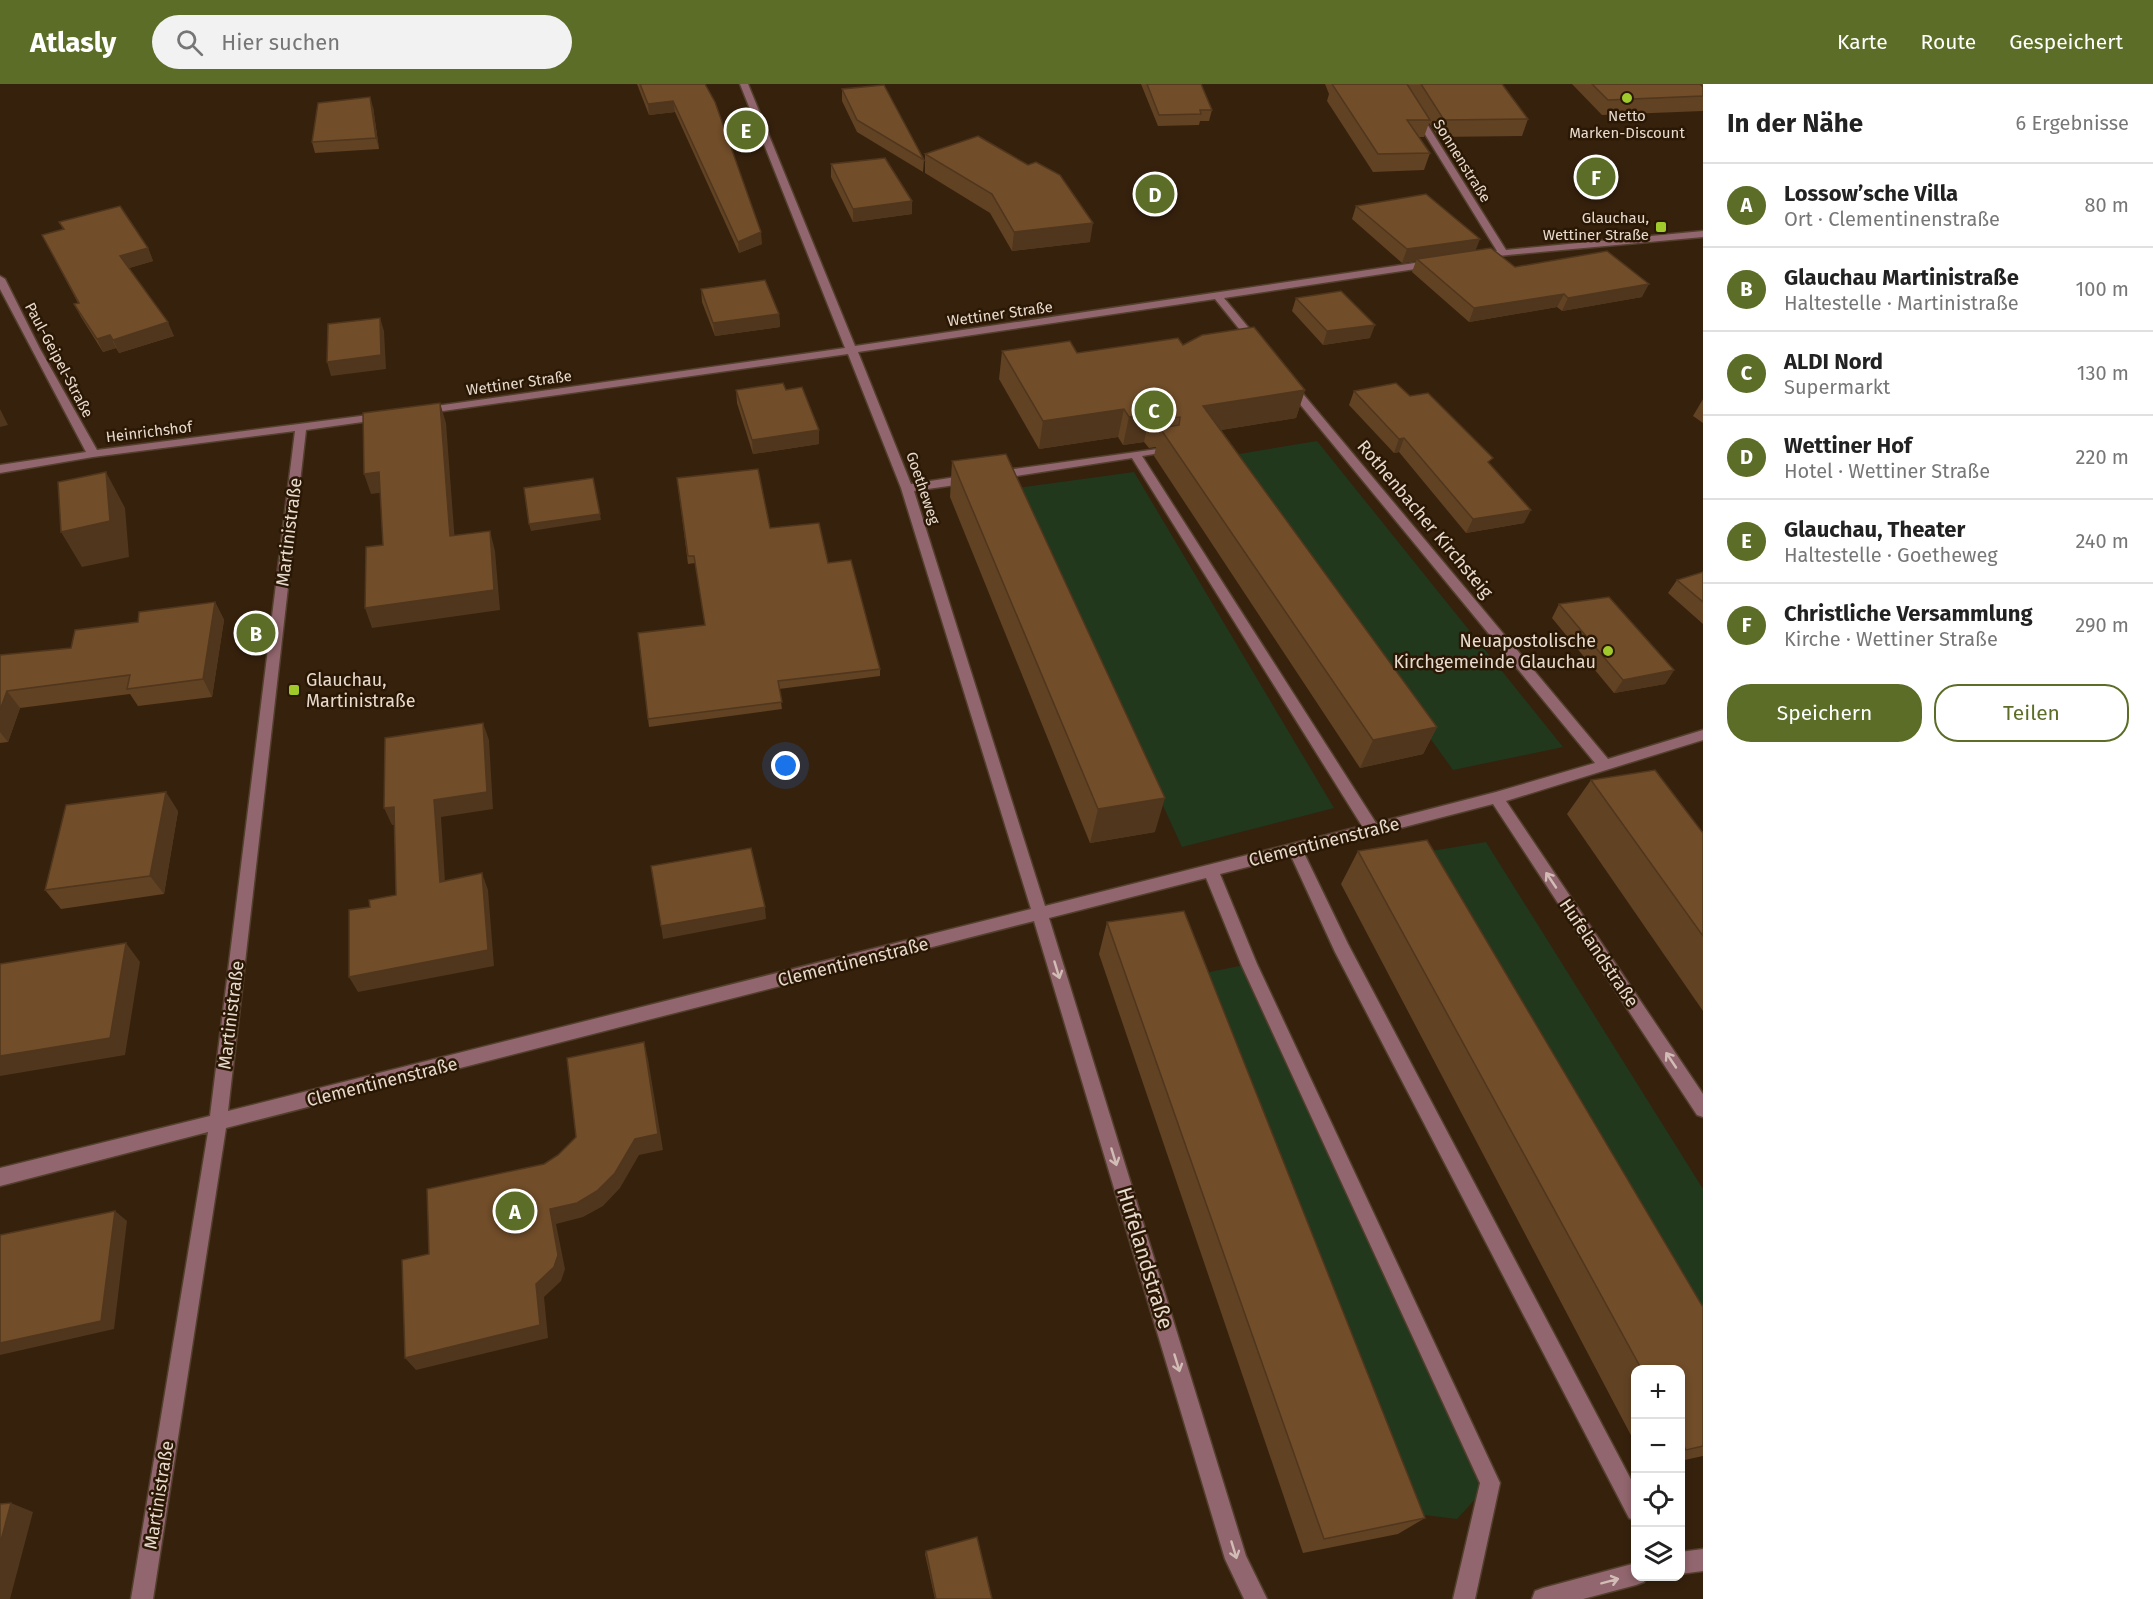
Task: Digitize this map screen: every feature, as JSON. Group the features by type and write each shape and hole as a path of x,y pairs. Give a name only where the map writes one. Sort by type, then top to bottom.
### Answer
{"street":[{"name":"Goetheweg","path":"744,84 907,488 1040,914"},
{"name":"Sonnenstraße","path":"1398,84 1503,253"},
{"path":"1470,258 1703,234"},
{"name":"Wettiner Straße","path":"301,428 853,350 1448,261"},
{"name":"Paul-Geipel-Straße","path":"0,279 35,350 93,454"},
{"path":"1217,296 1262,351"},
{"name":"Rothenbacher Kirchsteig","path":"1278,369 1605,765"},
{"name":"Heinrichshof","path":"0,469 93,454 301,428"},
{"name":"Martinistraße","path":"142,1599 218,1124 301,428"},
{"path":"907,488 1168,449"},
{"path":"1135,454 1372,830"},
{"name":"Clementinenstraße","path":"0,1177 218,1124 1496,798 1703,735"},
{"name":"Hufelandstraße","path":"1496,798 1703,1109"},
{"path":"1294,849 1341,947 1631,1503"},
{"path":"1210,871 1249,964 1490,1483 1464,1599"},
{"name":"Hufelandstraße","path":"1040,914 1236,1559 1256,1599"},
{"path":"1685,1562 1703,1560"},
{"path":"1543,1599 1631,1575"}],"green space":[{"path":"1317,441 1563,747 1453,770 1227,456"},
{"path":"1134,472 1334,808 1182,847 1017,488"},
{"path":"1486,842 1703,1189 1703,1342 1419,853"},
{"path":"1249,964 1490,1483 1457,1519 1416,1514 1190,976"}],"building":[{"path":"640,84 705,84 715,102 761,232 738,242 673,101 648,104"},
{"path":"1147,84 1201,84 1212,110 1200,110 1201,114 1159,115"},
{"path":"1332,84 1407,84 1430,120 1407,120 1430,153 1378,154"},
{"path":"1421,84 1502,84 1528,119 1444,120"},
{"path":"1592,84 1700,84 1703,87 1703,96 1608,100"},
{"path":"884,85 924,160 857,120 842,89"},
{"path":"370,97 376,138 312,142 318,103"},
{"path":"978,136 1028,165 1036,162 1060,175 1093,223 1014,232 992,194 925,154"},
{"path":"885,158 912,201 853,209 831,164"},
{"path":"1426,194 1480,239 1407,249 1356,206"},
{"path":"120,206 148,248 120,256 168,322 113,340 110,335 97,339 74,304 79,303 42,235 64,229 59,222"},
{"path":"1491,248 1515,267 1607,251 1649,284 1568,298 1564,294 1474,308 1417,259"},
{"path":"765,280 779,314 713,323 701,289"},
{"path":"1341,291 1375,325 1327,331 1296,298"},
{"path":"380,318 381,355 327,362 328,324"},
{"path":"1254,327 1305,390 1203,406 1437,727 1373,740 1160,428 1179,425 1180,417 1154,420 1150,414 1129,417 1124,409 1043,421 1002,351 1070,341 1077,353 1178,338 1183,345 1202,335"},
{"path":"783,383 786,390 802,387 819,430 752,440 736,390"},
{"path":"1396,383 1410,396 1428,393 1493,458 1488,462 1531,510 1473,519 1404,438 1399,439 1354,391"},
{"path":"440,403 450,536 490,531 494,590 365,608 366,547 383,545 379,472 364,474 363,413"},
{"path":"1006,454 1165,798 1098,809 952,461"},
{"path":"758,469 770,528 819,523 828,563 851,560 880,669 778,681 782,702 648,719 638,633 705,625 694,556 688,556 677,478"},
{"path":"106,472 110,521 61,532 58,482"},
{"path":"593,478 600,514 529,524 524,488"},
{"path":"1703,572 1703,602 1677,580"},
{"path":"1609,597 1674,670 1623,680 1559,604"},
{"path":"215,602 203,679 127,689 130,675 7,691 0,710 0,655 71,648 75,630 138,622 139,612"},
{"path":"483,723 487,792 434,800 440,882 482,873 488,950 349,977 349,910 370,907 369,900 396,895 394,807 384,808 385,738"},
{"path":"1655,770 1703,833 1703,936 1591,780"},
{"path":"166,792 150,876 45,890 66,805"},
{"path":"1427,840 1703,1307 1703,1446 1685,1448 1685,1365 1639,1365 1358,851"},
{"path":"751,848 765,907 661,926 651,866"},
{"path":"1184,911 1425,1518 1324,1539 1107,922"},
{"path":"126,943 110,1038 0,1056 0,964"},
{"path":"644,1042 658,1134 635,1139 615,1173 597,1191 577,1203 550,1209 558,1255 554,1267 536,1284 540,1325 405,1358 402,1260 429,1254 427,1189 544,1164 558,1155 576,1137 567,1058"},
{"path":"115,1211 101,1321 0,1343 0,1235"},
{"path":"11,1503 0,1544 0,1504"},
{"path":"977,1537 992,1599 936,1599 926,1551"}],"place":[{"name":"Netto Marken-Discount","path":"1627,98"},
{"name":"Glauchau, Theater","path":"746,130"},
{"name":"Christliche Versammlung","path":"1596,177"},
{"name":"Wettiner Hof","path":"1155,194"},
{"name":"Glauchau, Wettiner Straße","path":"1661,227"},
{"name":"ALDI Nord","path":"1154,410"},
{"name":"Glauchau Martinistraße","path":"256,633"},
{"name":"Neuapostolische Kirchgemeinde Glauchau","path":"1608,651"},
{"name":"Glauchau, Martinistraße","path":"294,690"},
{"name":"Lossow’sche Villa","path":"515,1211"}]}
